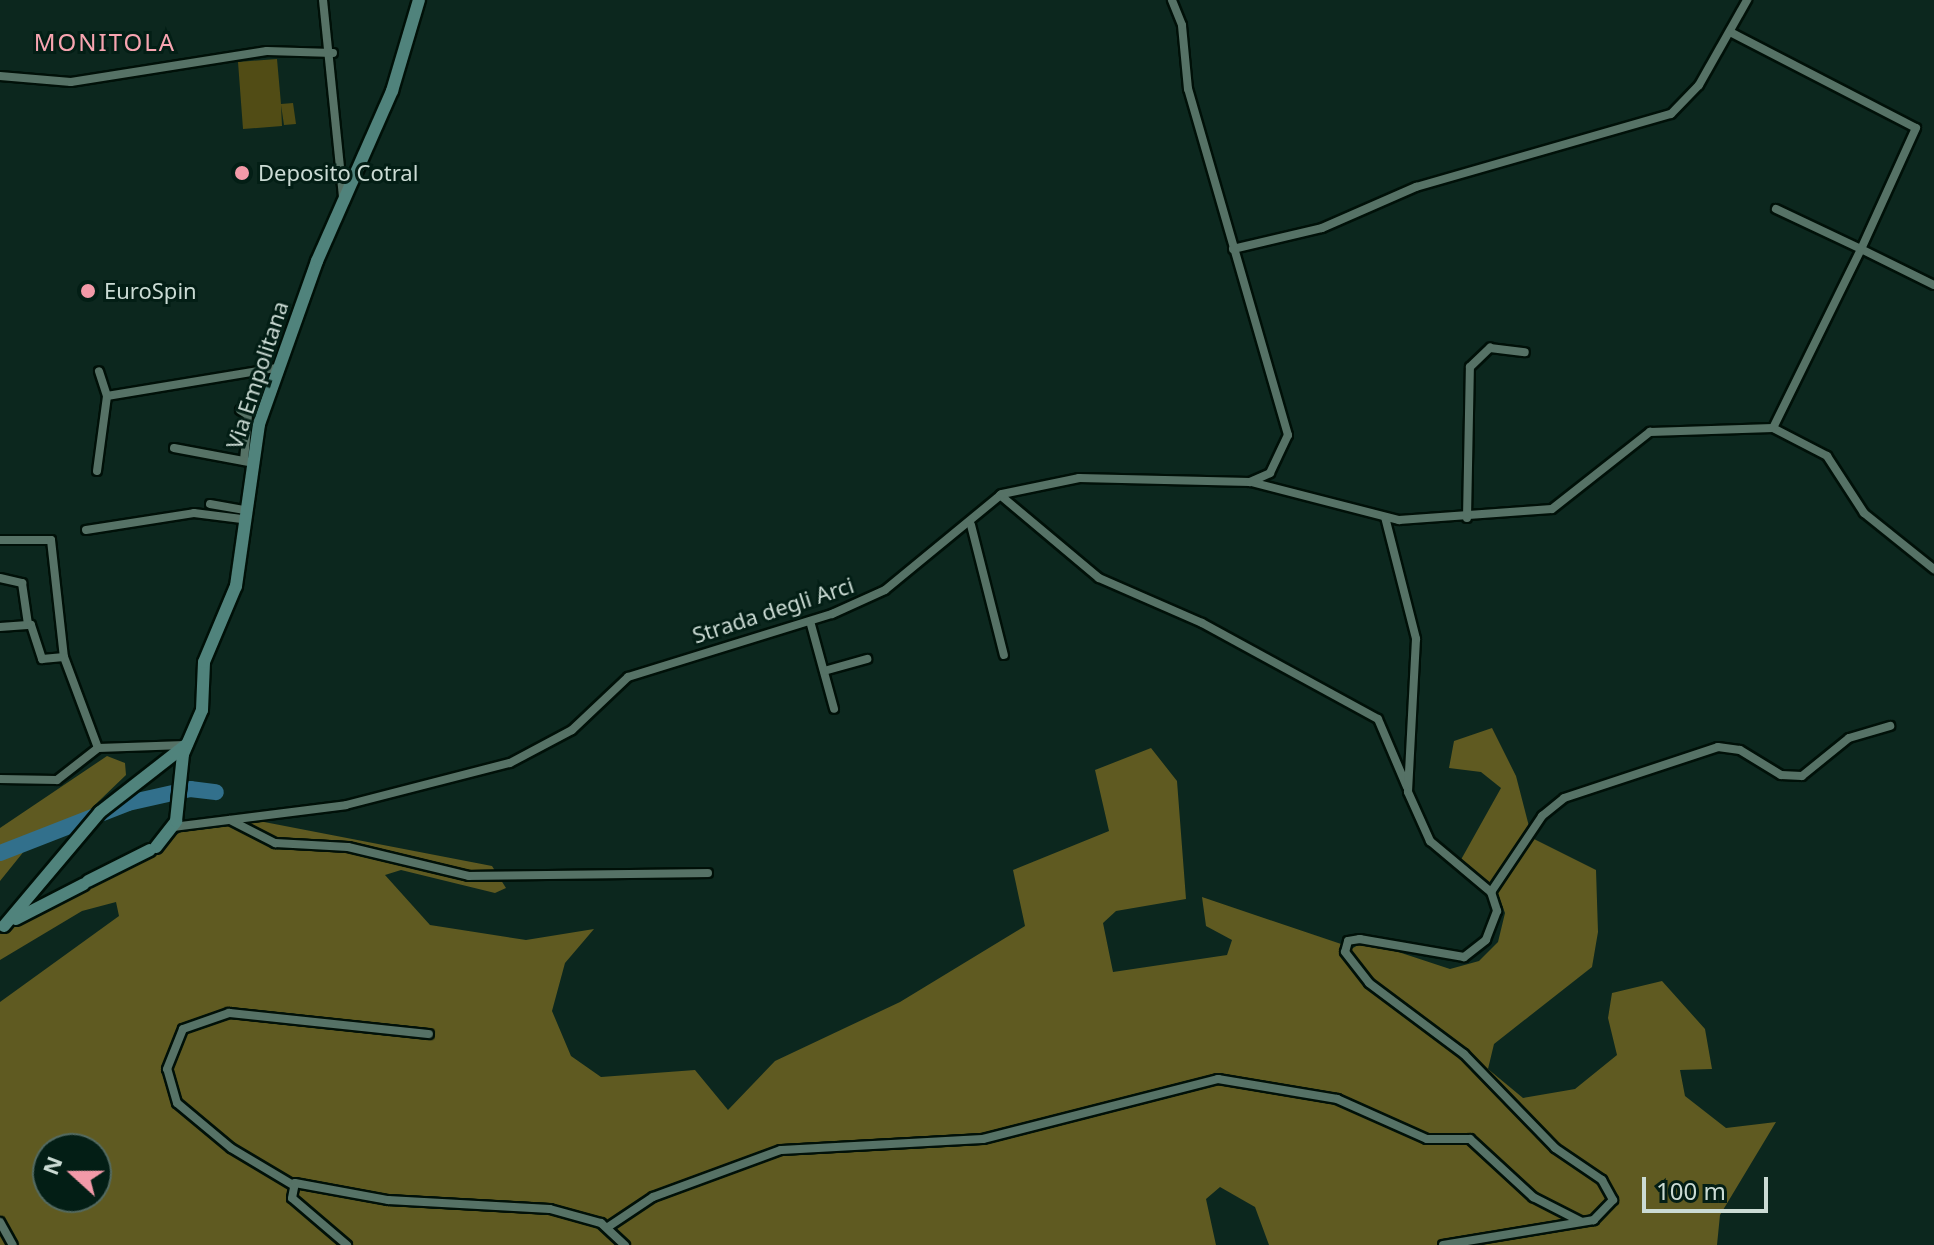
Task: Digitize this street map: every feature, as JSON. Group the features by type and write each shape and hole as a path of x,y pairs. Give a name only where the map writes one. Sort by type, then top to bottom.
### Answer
{"main road":[{"name":"Via Empolitana","path":"175,822 186,745 201,716 205,660 234,592 246,462 277,368 395,84 419,0"},
{"path":"2,927 51,877 95,817 186,745"},
{"path":"157,765 180,773"},
{"path":"2,927 153,848 175,822"},
{"path":"51,877 52,890 62,895"}],"street":[{"path":"323,0 333,53 344,203"},
{"path":"1172,0 1233,249 1288,438 1275,468 1250,482"},
{"path":"1233,249 1317,230 1416,187 1665,117 1695,91 1747,0"},
{"path":"1730,32 1915,126 1861,249 1773,428"},
{"path":"0,76 71,82 267,51 333,53"},
{"path":"1776,209 1934,285"},
{"path":"1467,518 1470,367 1493,348 1525,352"},
{"path":"107,396 277,368"},
{"path":"97,471 107,396 99,371"},
{"path":"174,448 246,462 248,415 240,410"},
{"path":"1000,495 1088,477 1250,482 1385,517 1467,518 1557,508 1658,429 1773,428 1827,456 1864,513 1934,569"},
{"path":"1000,495 1099,578 1202,623 1378,719 1434,846 1491,892"},
{"name":"Strada degli Arci","path":"175,822 230,820 346,805 505,765 572,730 628,677 810,621 899,582 971,525 1000,495"},
{"path":"210,504 242,515"},
{"path":"86,530 188,514 242,515"},
{"path":"1385,517 1416,639 1408,792"},
{"path":"971,525 1004,655"},
{"path":"0,540 51,540 64,657 98,748"},
{"path":"0,578 22,583 28,624 42,659 64,657"},
{"path":"810,621 834,709"},
{"path":"0,627 28,624"},
{"path":"824,671 867,659"},
{"path":"1443,1245 1584,1222 1612,1207 1605,1183 1555,1148 1464,1054 1374,987 1345,952 1356,939 1431,956 1468,955 1493,927 1491,892 1542,816 1569,796 1718,747 1740,750 1778,774 1804,776 1846,739 1890,726"},
{"path":"0,779 57,780 98,748 186,745"},
{"path":"230,820 275,843 348,847 469,876 708,873"},
{"path":"429,1034 229,1013 183,1029 167,1069 177,1103 231,1148 293,1185 314,1182 388,1200 537,1207 608,1227 625,1245"},
{"path":"608,1227 653,1197 781,1150 991,1138 1213,1079 1337,1099 1427,1139 1470,1139 1533,1197 1584,1222"},
{"path":"293,1185 292,1198 347,1245"},
{"path":"0,1222 13,1245"}],"shaded area":[{"path":"277,59 281,104 293,103 296,124 284,125 281,105 282,126 243,129 238,62"},
{"path":"1492,728 1516,776 1532,838 1596,870 1598,932 1592,967 1494,1044 1488,1069 1523,1098 1575,1089 1617,1055 1608,1018 1612,993 1662,981 1705,1029 1712,1069 1680,1070 1685,1096 1726,1128 1776,1122 1720,1215 1717,1245 1269,1245 1255,1207 1220,1187 1206,1199 1216,1245 0,1245 0,1002 119,916 116,902 82,911 0,960 0,934 181,832 259,821 492,866 506,888 495,893 401,870 385,875 430,925 526,940 594,929 565,963 552,1011 571,1056 601,1077 695,1070 728,1110 775,1061 900,1002 1025,926 1013,870 1109,831 1095,770 1151,748 1177,781 1186,899 1116,911 1103,923 1113,972 1227,955 1232,940 1206,926 1202,897 1353,948 1365,941 1450,969 1479,961 1498,942 1505,913 1498,894 1458,865 1501,788 1481,772 1449,768 1454,741"},
{"path":"107,756 125,763 126,775 73,826 25,850 0,881 0,828"}],"waterway":[{"path":"0,853 128,803 190,789 216,792"}],"place":[{"name":"Deposito Cotral","path":"242,173"},
{"name":"EuroSpin","path":"88,291"}],"district":[{"name":"MONITOLA","path":"105,42"}]}
